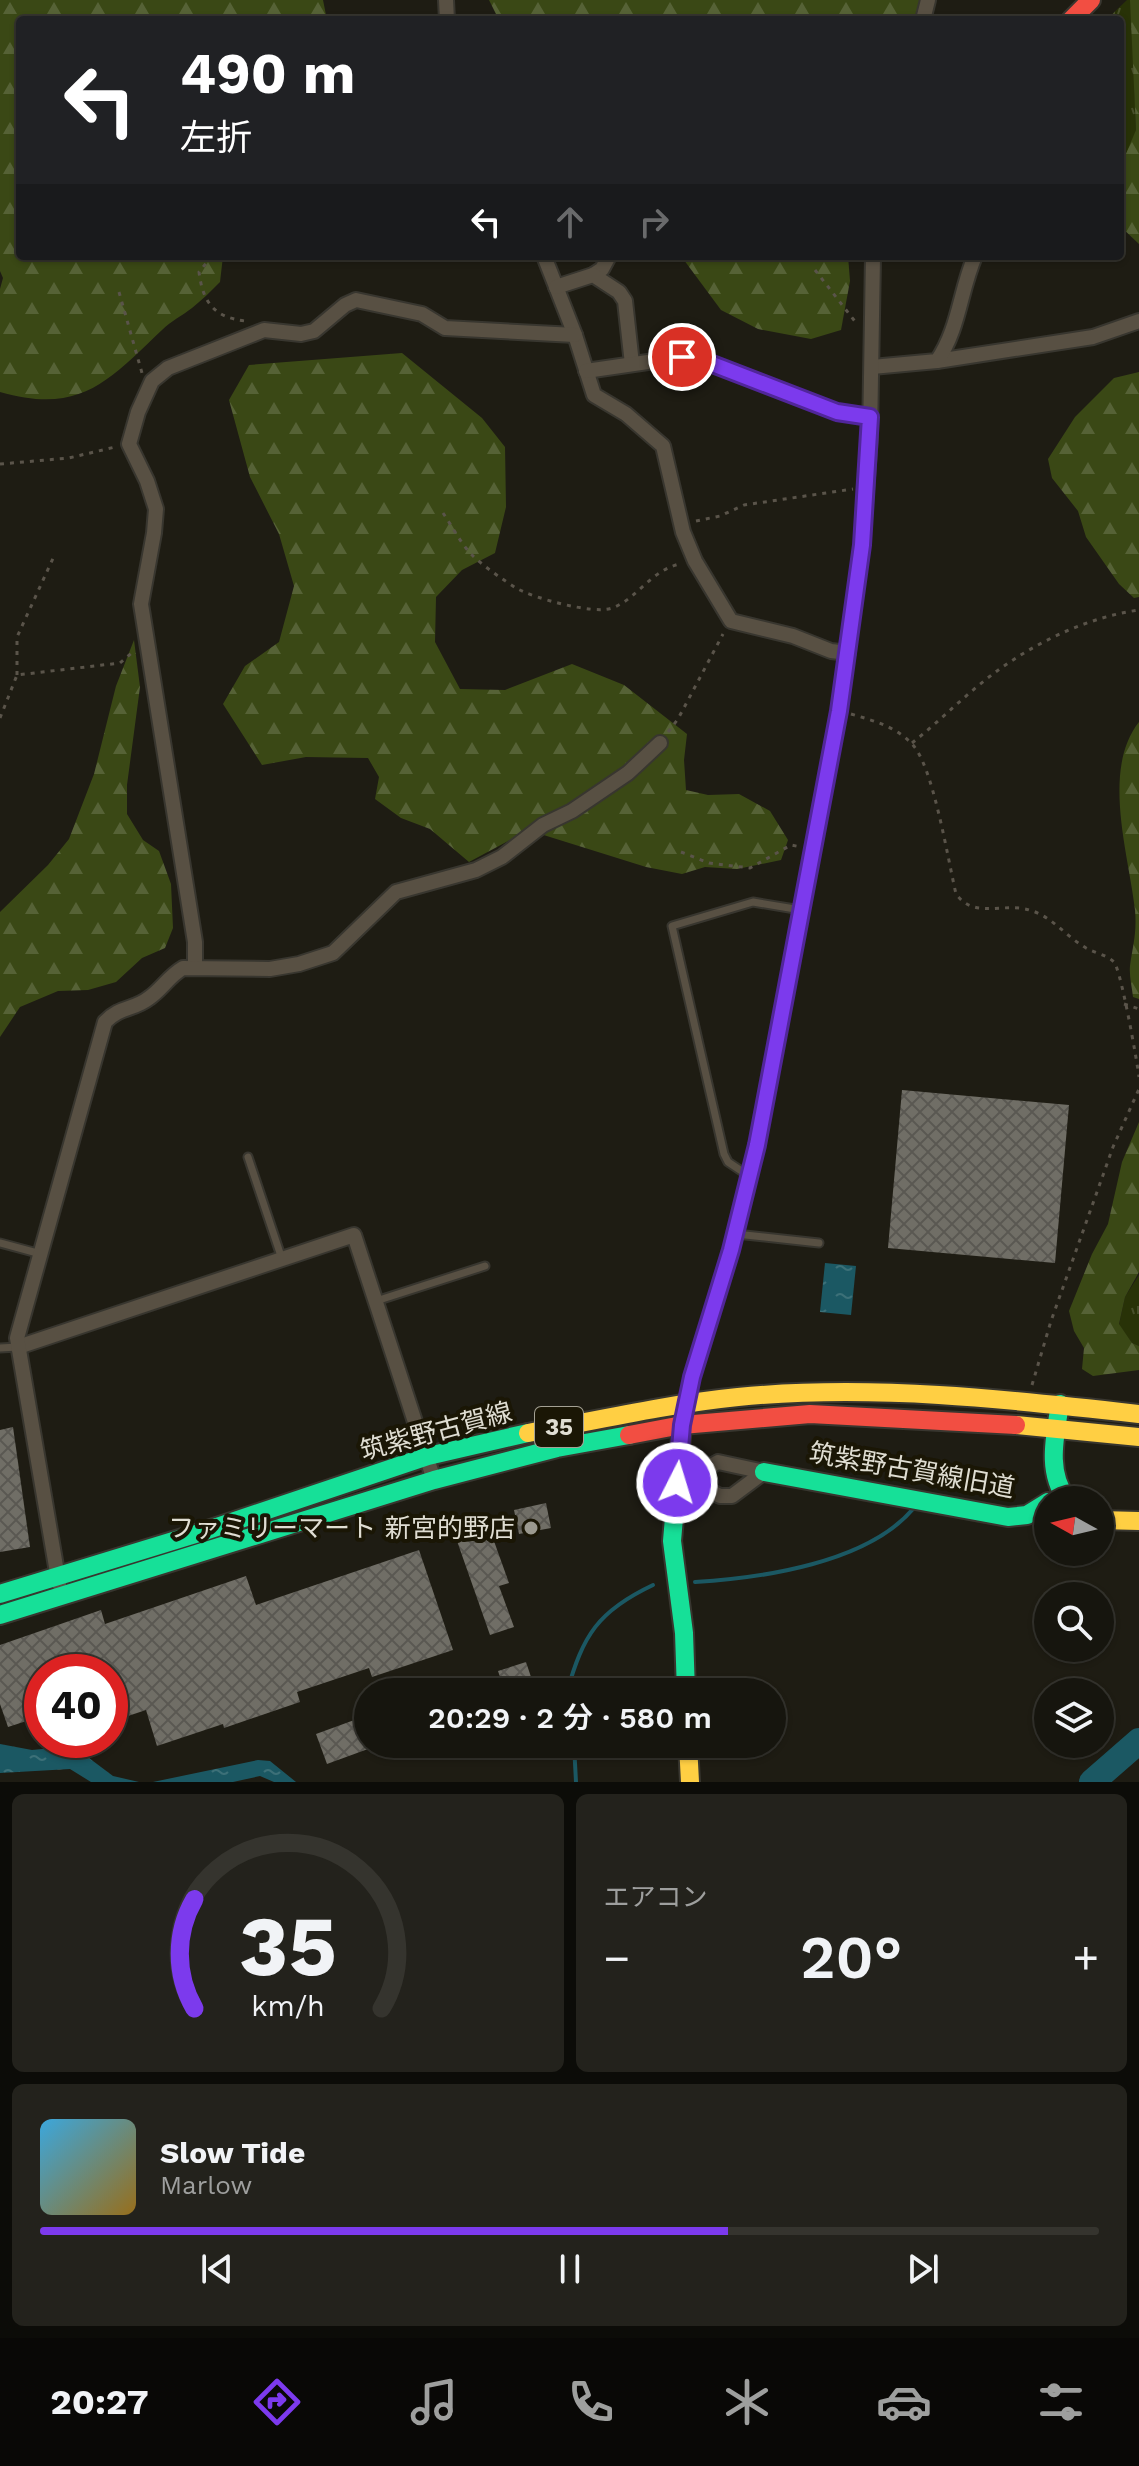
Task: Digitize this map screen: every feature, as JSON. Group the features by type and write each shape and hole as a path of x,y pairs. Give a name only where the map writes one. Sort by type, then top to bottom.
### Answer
{"main road":[{"path":"1075,16 1091,0"},
{"name":"筑紫野古賀線","path":"0,1594 199,1533 428,1456 523,1434 686,1404 814,1392 896,1393 1027,1401 1139,1414"},
{"name":"筑紫野古賀線旧道","path":"1055,1486 1053,1470 1060,1404"},
{"name":"筑紫野古賀線","path":"0,1615 434,1480 557,1448 682,1425 810,1414 1057,1428 1139,1437"},
{"path":"682,1425 672,1541 684,1633 686,1678"},
{"name":"筑紫野古賀線旧道","path":"764,1472 1008,1517 1034,1511"},
{"path":"1114,1522 1139,1521"},
{"path":"689,1758 690,1782"}],"street":[{"path":"546,260 594,395 626,414 663,446 681,524 695,561 731,621 793,636 831,651 848,653"},
{"path":"556,287 593,275 602,269 607,260"},
{"path":"682,1425 692,1377 736,1234 749,1176 839,711 866,489 873,260"},
{"path":"937,361 955,328 965,280 973,260"},
{"path":"593,275 619,292 625,301 632,364"},
{"path":"195,967 195,942 141,604 156,509 147,481 129,444 138,412 150,386 168,368 264,330 301,334 314,331 345,305 356,300 422,314 445,328 575,335"},
{"path":"872,367 937,361 1093,337 1139,321"},
{"path":"586,371 682,357 702,360 837,412 870,417"},
{"path":"59,1596 59,1576 17,1338 105,1022 115,1011 148,1000 176,972 195,967 270,969 333,953 396,892 476,870 502,857 543,825 572,811 628,773 660,743"},
{"path":"18,1347 354,1235 434,1480"}],"lane":[{"path":"749,1176 728,1162 724,1154 672,926 753,902 802,910"},
{"path":"248,1157 282,1259"},
{"path":"736,1234 819,1243"},
{"path":"0,1243 41,1254"},
{"path":"376,1301 485,1266"},
{"path":"0,1348 18,1347"}],"path":[{"path":"209,260 199,272 208,303 227,319 260,323 264,330"},
{"path":"815,270 864,332 873,332"},
{"path":"119,292 144,380 150,386"},
{"path":"0,464 69,458 129,444"},
{"path":"681,524 720,516 744,505 866,489"},
{"path":"443,513 472,554 518,589 580,609 599,611 612,608 627,600 651,577 672,566 695,561"},
{"path":"0,718 17,675 17,637 55,554"},
{"path":"912,743 998,670 1076,626 1121,612 1139,610"},
{"path":"660,743 678,719 731,621"},
{"path":"17,675 120,663 145,641"},
{"path":"839,711 888,725 912,743 923,757 956,894 963,903 976,909 1020,908 1046,915 1086,948 1113,961 1121,976 1139,1077"},
{"path":"681,852 709,863 750,868 791,845 812,850"},
{"path":"1124,1004 1139,1009"},
{"path":"1027,1401 1051,1321 1113,1147 1139,1089"}],"green space":[{"path":"0,0 323,0 326,16 16,16 16,260 223,260 220,282 108,378 73,396 52,399 0,392 0,289 3,278 0,271"},
{"path":"489,0 929,0 931,16 497,16"},
{"path":"1127,0 1131,0 1136,130 1124,170 1124,16 1110,16"},
{"path":"1130,0 1139,0 1139,244 1124,230 1124,158 1136,130"},
{"path":"684,260 848,260 850,281 841,330 811,339 758,329 721,310"},
{"path":"402,353 482,418 505,447 506,507 495,553 462,570 436,597 435,642 460,689 505,690 572,664 624,685 687,734 684,760 686,790 708,795 739,794 770,811 788,840 781,860 737,869 705,867 682,874 646,867 534,832 512,839 469,862 430,829 401,818 375,799 379,777 368,758 306,757 262,765 223,704 245,666 279,642 294,586 279,534 250,477 229,400 249,365"},
{"path":"1139,372 1139,597 1134,598 1119,584 1086,537 1078,511 1052,478 1048,459 1075,417 1114,378"},
{"path":"134,640 140,687 127,785 127,814 143,840 159,851 171,884 173,928 165,948 142,958 116,982 88,990 58,991 20,1007 0,1037 0,912 48,865 69,839 94,774 116,686"},
{"path":"1139,722 1139,999 1133,997 1130,977 1135,918 1119,788 1128,742"},
{"path":"1139,1122 1139,1272 1125,1297 1119,1324 1132,1343 1139,1346 1139,1370 1093,1376 1082,1369 1084,1348 1074,1331 1069,1311 1108,1224 1122,1162"},
{"path":"1139,1275 1139,1346 1132,1343 1119,1325 1125,1297"}],"water":[{"path":"825,1263 856,1266 851,1315 820,1312"},
{"path":"0,1744 24,1748 24,1758 89,1758 113,1776 139,1782 91,1782 70,1769 0,1773"},
{"path":"258,1760 270,1761 296,1782 274,1782 260,1776 233,1782 153,1782"}],"building":[{"path":"902,1090 1069,1105 1055,1263 888,1248"},
{"path":"13,1427 30,1547 0,1552 0,1430"},
{"path":"546,1503 551,1528 519,1534 514,1510"},
{"path":"490,1530 509,1583 499,1586 514,1627 490,1635 457,1541"},
{"path":"419,1550 453,1650 372,1677 369,1668 297,1692 300,1702 224,1728 223,1724 157,1746 146,1710 128,1716 128,1654 24,1654 24,1722 8,1727 0,1704 0,1645 101,1610 105,1624 246,1576 256,1605"},
{"path":"526,1662 531,1678 500,1678 498,1671"},
{"path":"354,1720 354,1754 327,1764 316,1734"}],"waterway":[{"path":"695,1582 781,1571 841,1555 869,1543 913,1509"},
{"path":"571,1678 579,1655 595,1627 619,1605 653,1585"},
{"path":"1092,1782 1139,1741"},
{"path":"575,1758 576,1782"}],"traffic: fast":[{"path":"1059,1486 1054,1466 1054,1441 1060,1404"},
{"path":"682,1425 672,1541 684,1633 686,1678"},
{"path":"0,1594 199,1533 428,1456 528,1433"},
{"path":"0,1615 434,1480 557,1448 629,1435"},
{"path":"764,1472 1008,1517 1027,1515 1034,1511"}],"traffic: slow":[{"path":"528,1433 686,1404 788,1393 939,1395 1139,1414"},
{"path":"1016,1425 1139,1437"},
{"path":"1114,1520 1139,1521"},
{"path":"689,1758 690,1782"}],"traffic: jam":[{"path":"1075,16 1091,0"},
{"path":"629,1435 682,1425 810,1414 1016,1425"}],"place":[{"name":"ファミリーマート 新宮的野店","path":"531,1528"}],"route":[{"path":"677,1483 682,1425 692,1377 731,1250 757,1145 793,962 839,711 862,545 870,437 870,417 837,412 702,360 682,357"}]}
